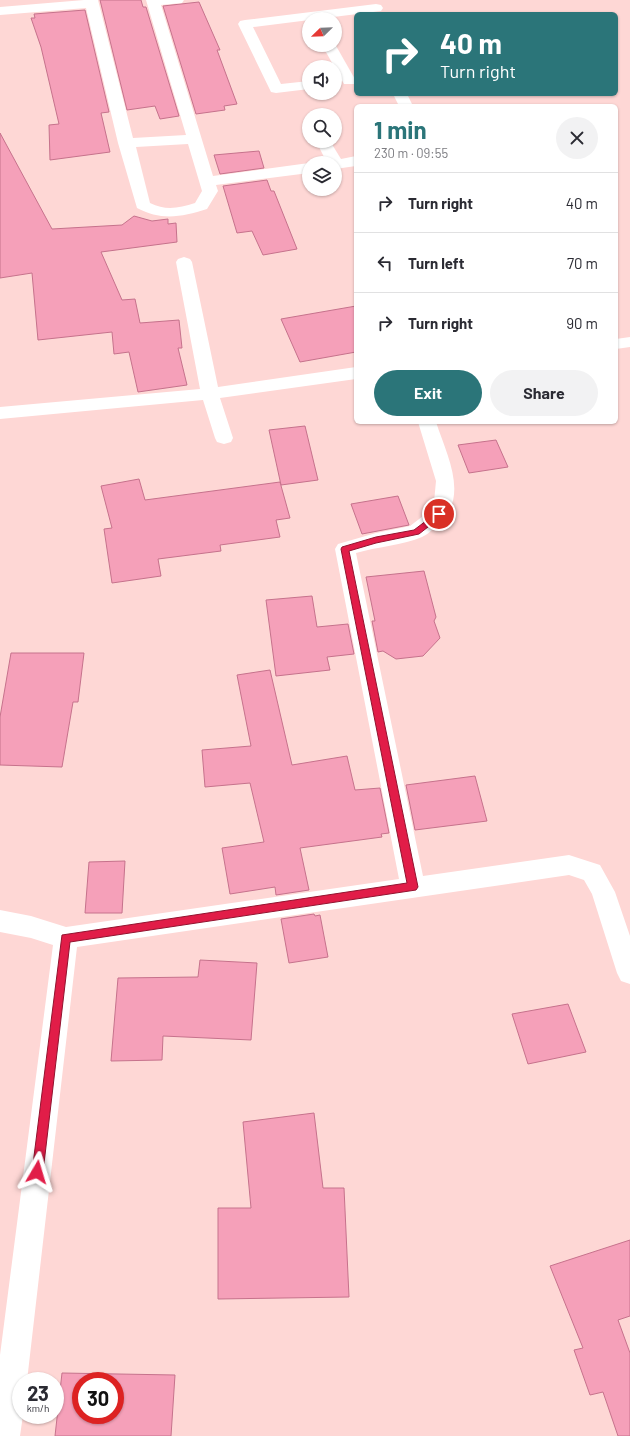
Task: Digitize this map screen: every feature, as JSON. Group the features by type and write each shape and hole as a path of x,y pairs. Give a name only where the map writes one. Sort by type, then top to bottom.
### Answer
{"street":[{"path":"0,11 91,2 143,205 154,212 176,214 201,206 210,191 153,1 178,0"},
{"path":"342,12 376,7"},
{"path":"302,18 245,24 276,89 302,87"},
{"path":"332,52 347,82"},
{"path":"126,143 194,139"},
{"path":"342,163 354,161"},
{"path":"207,181 302,169"},
{"path":"184,262 210,394 224,438"},
{"path":"618,344 630,342"},
{"path":"0,413 210,394 354,373"},
{"path":"413,887 345,549 376,540 416,532 439,514 444,502 446,481 428,424"},
{"path":"0,921 31,927 66,938 569,865 592,872 603,892 630,973"},
{"path":"5,1436 66,938"}],"building":[{"path":"100,0 141,0 143,7 146,7 179,116 160,119 155,106 127,110"},
{"path":"199,2 220,50 217,50 237,104 224,106 225,110 196,114 163,6"},
{"path":"85,10 109,112 101,113 110,152 50,160 49,125 59,124 41,47 31,18 35,18 34,14"},
{"path":"0,133 52,229 122,225 134,216 152,221 168,219 168,224 176,223 177,242 101,252 122,300 135,299 140,323 179,320 182,348 178,348 187,385 138,392 129,352 114,354 112,332 38,340 32,273 0,278"},
{"path":"259,151 264,168 220,174 214,155"},
{"path":"267,180 271,191 274,191 297,249 263,255 252,231 237,233 223,186"},
{"path":"354,306 354,352 300,362 281,319"},
{"path":"305,426 318,480 281,485 269,430"},
{"path":"496,440 508,467 469,473 458,445"},
{"path":"139,479 145,500 280,482 290,518 276,520 280,537 220,545 221,551 158,559 161,576 112,583 104,529 112,528 101,486"},
{"path":"398,496 409,525 362,534 351,504"},
{"path":"424,571 436,617 434,621 440,638 423,656 396,659 383,651 378,652 372,621 375,621 366,577"},
{"path":"312,596 317,627 348,624 354,654 327,657 330,670 276,676 266,600"},
{"path":"11,653 84,653 78,702 73,702 62,767 0,765 0,717"},
{"path":"270,670 292,765 347,756 355,790 380,788 389,833 381,834 382,837 300,848 309,890 276,895 275,887 230,894 222,848 264,842 250,783 205,787 202,750 251,746 237,675"},
{"path":"475,776 487,821 415,830 406,785"},
{"path":"125,861 122,913 85,913 89,862"},
{"path":"314,914 315,916 320,915 328,957 289,963 281,919"},
{"path":"200,960 257,963 251,1040 163,1036 162,1060 111,1061 118,978 198,977"},
{"path":"568,1004 586,1052 528,1064 512,1014"},
{"path":"314,1113 323,1188 344,1188 349,1297 218,1299 218,1208 251,1208 243,1122"},
{"path":"630,1240 630,1316 618,1320 630,1353 630,1436 618,1436 603,1392 590,1395 574,1350 583,1348 550,1266"},
{"path":"64,1373 72,1373 72,1424 124,1424 124,1374 175,1375 171,1436 55,1436 56,1424 64,1424"}],"route":[{"path":"37,1172 66,938 413,887 345,549 376,540 416,532 439,514"}]}
